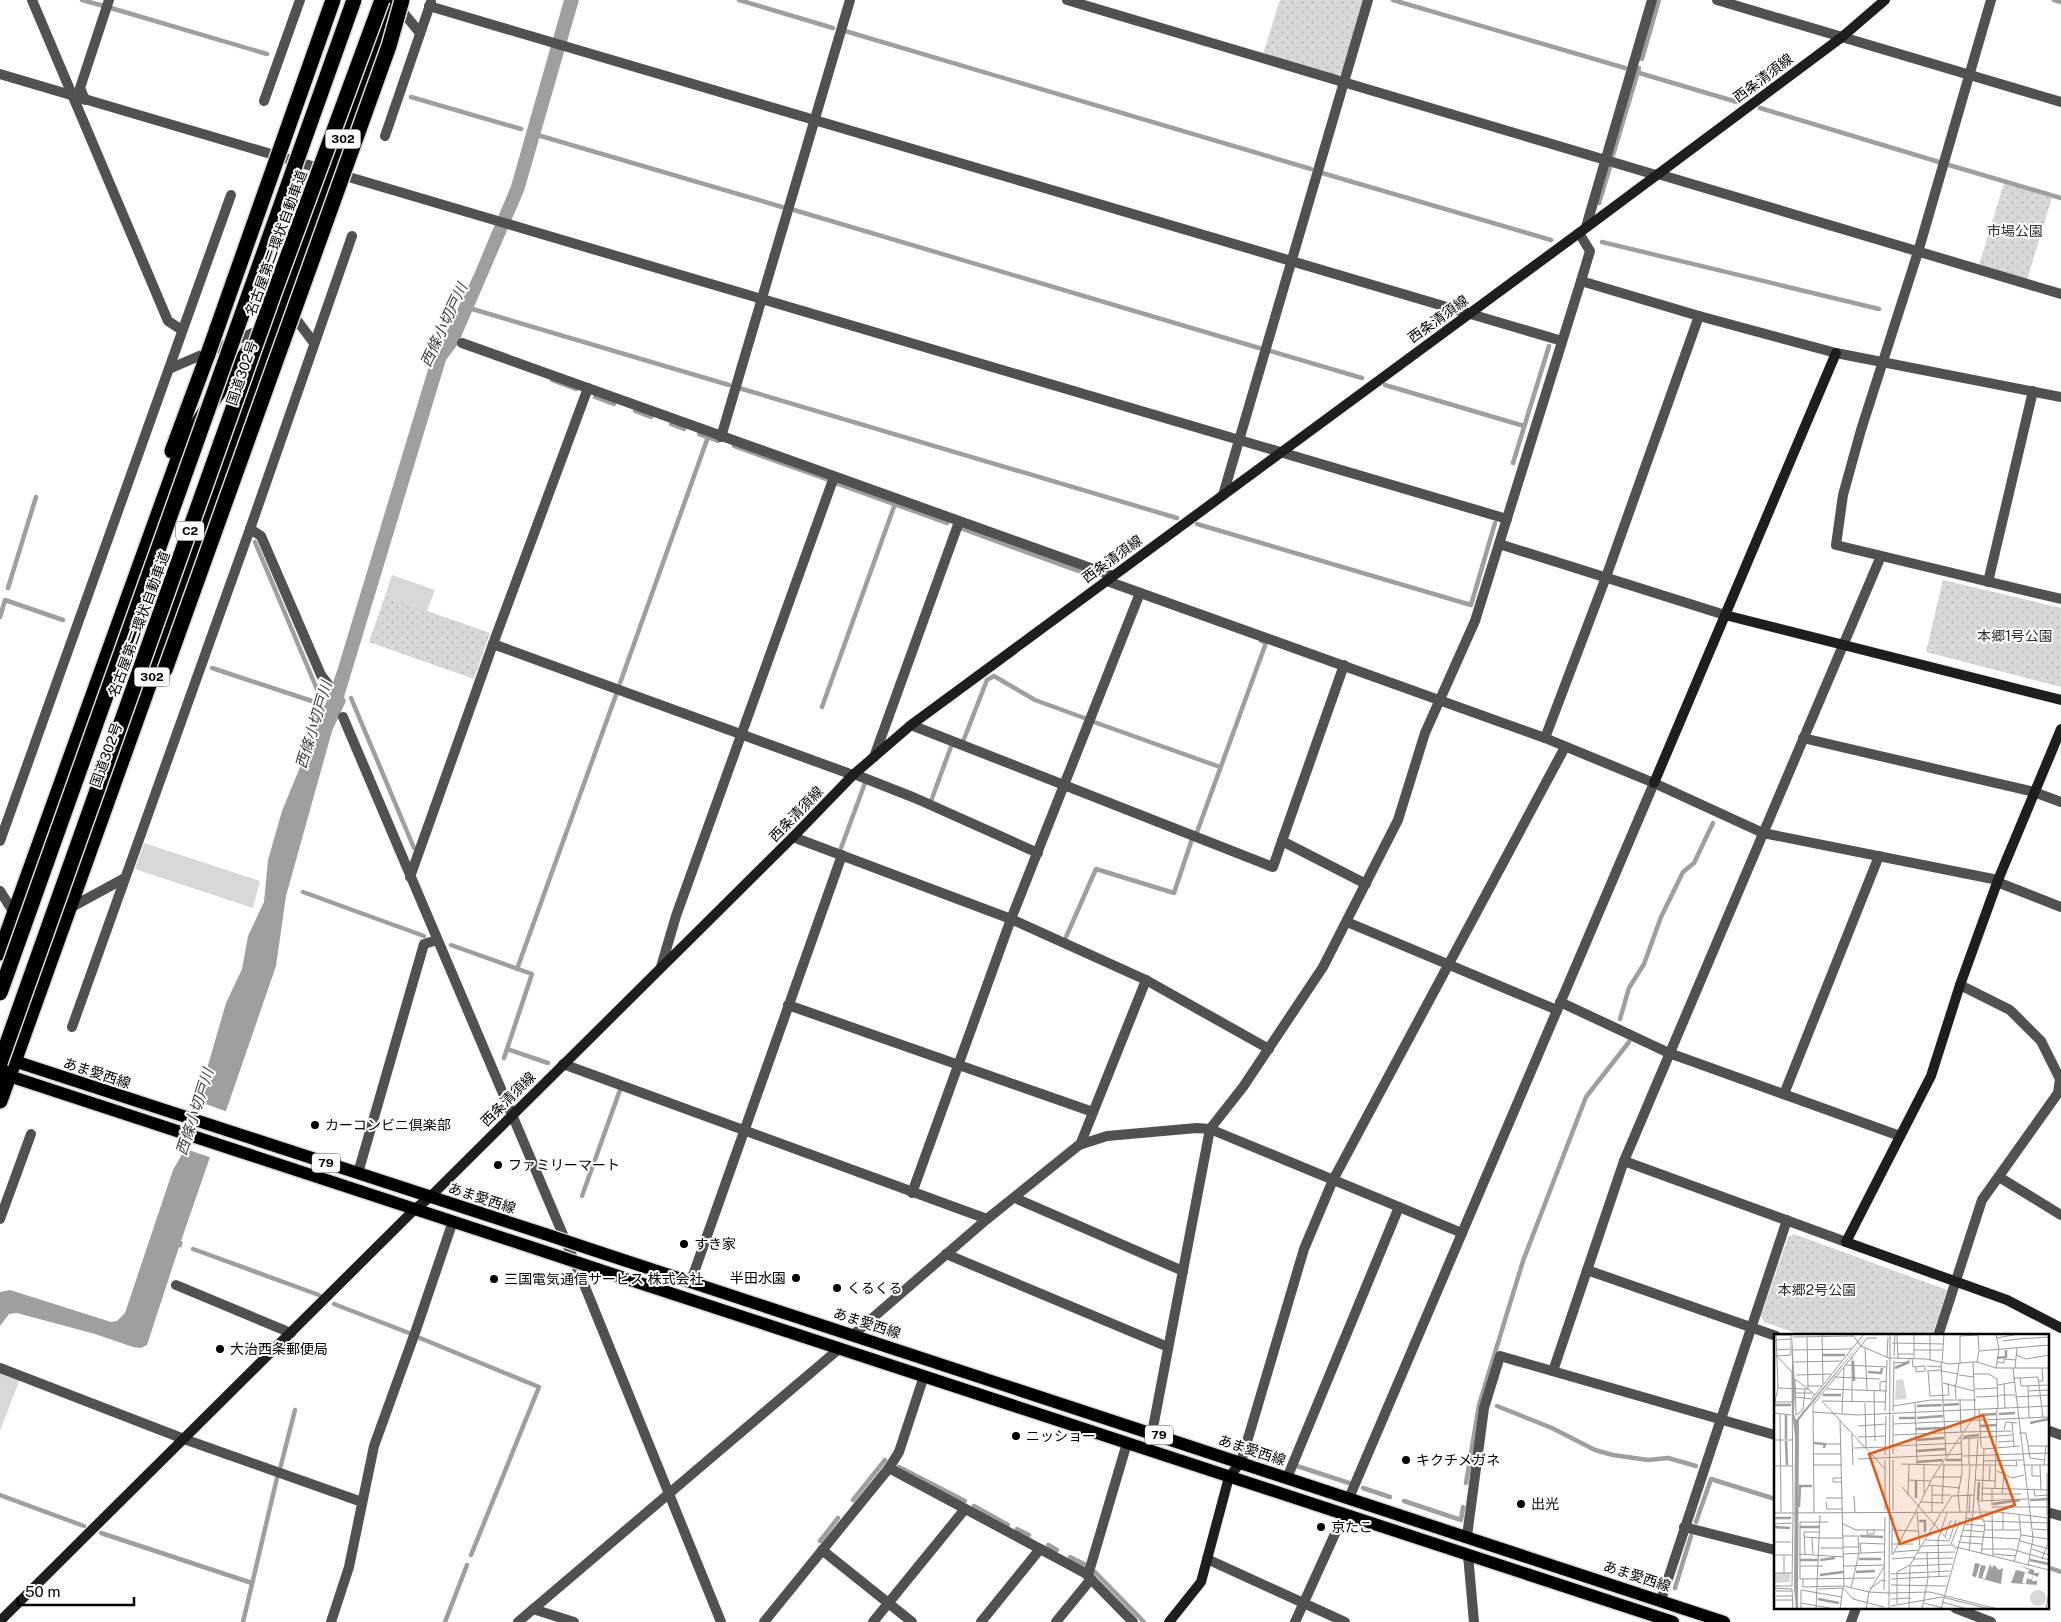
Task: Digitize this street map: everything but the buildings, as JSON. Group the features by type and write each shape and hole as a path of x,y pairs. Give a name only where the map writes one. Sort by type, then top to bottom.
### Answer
{"highway":[{"path":"53,805 69,745 103,638 208,354 333,0"},
{"name":"名古屋第二環状自動車道","path":"0,993 354,0"},
{"name":"名古屋第二環状自動車道","path":"5,1060 271,302 382,0"},
{"name":"国道302号","path":"0,1102 5,1060 68,909 225,473 292,277 393,0"},
{"path":"100,821 165,670 386,55 402,0"},
{"name":"国道302号","path":"0,953 177,462 188,437 266,327 292,277"}],"main road":[{"name":"あま愛西線","path":"5,1060 854,1334 1724,1622"},
{"name":"79","path":"4,1075 1344,1514 1655,1619 1673,1622"}],"street":[{"path":"32,0 168,321 182,330"},
{"path":"85,100 80,88 109,0"},
{"path":"264,100 300,0"},
{"path":"393,0 420,34"},
{"path":"721,437 850,0"},
{"path":"1067,0 2061,294"},
{"path":"1223,495 1368,0"},
{"path":"1152,1433 1210,1129 1243,1087 1323,967 1398,820 1425,733 1475,621 1507,519 1590,251 1582,230 1606,160 1652,0"},
{"path":"1717,0 2061,102"},
{"name":"西条清須線","path":"0,1621 793,837 853,774 912,725 1842,37 1885,0"},
{"path":"1991,0 1918,252 1856,448 1844,495 1836,545 2061,599"},
{"path":"385,136 430,3 568,48 1562,341"},
{"path":"0,74 1507,519"},
{"path":"0,841 231,195"},
{"path":"72,1027 250,529 352,236"},
{"path":"1580,281 1836,353 2061,397"},
{"path":"284,302 314,343"},
{"path":"1545,738 1606,576 1699,316"},
{"path":"169,369 266,327"},
{"path":"462,344 960,522 1110,578 1140,592 1545,738 1654,783 1763,833 1998,881 2061,908"},
{"path":"1349,1498 1836,353"},
{"path":"410,877 493,644 588,388"},
{"path":"1988,582 2033,391"},
{"path":"662,967 668,938 834,477"},
{"path":"874,757 960,522"},
{"path":"250,529 262,536 321,675 328,684"},
{"path":"1499,544 1726,615 2061,700"},
{"path":"1553,1371 1624,1161 1881,556"},
{"path":"912,1193 1011,919 1140,592"},
{"path":"493,644 740,735 853,774 915,798 1038,852"},
{"path":"912,725 1273,867 1344,666"},
{"path":"343,717 581,1277 721,1622"},
{"path":"1846,1242 1931,1076 1960,985 1998,881 2061,729"},
{"path":"1803,738 2034,792 2061,802"},
{"path":"1169,1622 1201,1582 1229,1477 1241,1462 1304,1249 1334,1180 1565,747"},
{"path":"793,837 1011,919 1146,980 1269,1049"},
{"path":"1282,841 1366,884"},
{"path":"691,1281 842,855"},
{"path":"1784,1094 1879,856"},
{"path":"68,909 125,878"},
{"path":"0,891 14,914"},
{"path":"1347,922 1448,965 1559,1006 1669,1053 1900,1136"},
{"path":"358,1173 424,944 437,940"},
{"path":"1080,1145 1146,980"},
{"path":"1939,1334 1982,1200 2060,1094 2060,1079 2041,1041 2010,1010 1960,985"},
{"path":"788,1005 1093,1112"},
{"path":"564,1064 987,1220"},
{"path":"854,1334 946,1254 1080,1145 1107,1136 1197,1128 1210,1129 1462,1233"},
{"path":"0,1219 31,1134"},
{"path":"1624,1161 2007,1300 2061,1328"},
{"path":"1999,1177 2061,1215"},
{"path":"1014,1198 1183,1271"},
{"path":"1287,1478 1399,1207"},
{"path":"1661,1600 1787,1220"},
{"path":"331,1622 349,1567 374,1446 416,1330 452,1221"},
{"path":"946,1254 1168,1347"},
{"path":"1588,1270 1774,1335"},
{"path":"176,1285 291,1333"},
{"path":"518,1622 840,1348"},
{"path":"1468,1536 1484,1408 1500,1356 1774,1435"},
{"path":"0,1368 184,1439 362,1502"},
{"path":"764,1622 889,1468 899,1452 924,1376"},
{"path":"2048,1430 2061,1435"},
{"path":"1056,1622 1089,1577 1127,1443"},
{"path":"889,1468 1089,1577 1133,1622"},
{"path":"873,1622 966,1509"},
{"path":"2048,1512 2061,1516"},
{"path":"1295,1622 1344,1514"},
{"path":"1684,1527 1774,1550"},
{"path":"981,1622 1040,1549"},
{"path":"822,1550 912,1622"},
{"path":"1468,1555 1474,1622"},
{"path":"1207,1559 1344,1622"},
{"path":"533,1609 574,1622"},
{"path":"1961,1610 1991,1622"}],"green space":[{"path":"1280,0 1363,0 1341,74 1337,76 1263,54"},
{"name":"市場公園","path":"2004,183 2052,198 2027,280 1979,265"},
{"path":"392,575 435,590 427,611 385,596"},
{"name":"本郷1号公園","path":"1943,580 2061,608 2061,687 1926,652"},
{"path":"385,596 490,633 474,679 369,642"},
{"path":"144,843 260,881 253,908 135,869"},
{"name":"本郷2号公園","path":"1794,1234 1947,1290 1933,1334 1798,1334 1764,1322 1761,1316 1788,1237"},
{"path":"0,1372 20,1379 0,1431"}],"shaded area":[{"path":"564,0 579,0 524,191 458,344 446,360 344,697 346,701 332,731 286,896 276,966 147,1345 141,1348 133,1347 95,1334 17,1313 9,1314 0,1326 0,1292 10,1290 111,1322 117,1321 125,1313 173,1170 190,1140 202,1107 204,1079 226,1003 242,969 248,936 264,902 268,860 282,811 324,709 338,668 433,353 442,342 475,272 511,186"}],"pier":[{"path":"200,1102 228,1112 212,1158 183,1148"}],"waterway":[{"path":"82,0 104,6"},
{"path":"739,0 833,28"},
{"path":"1393,0 1625,68"},
{"path":"1642,59 1659,0"},
{"path":"2054,0 2061,2"},
{"path":"111,8 267,54"},
{"path":"845,31 1311,169"},
{"path":"1613,155 1639,68"},
{"path":"1636,72 1737,102"},
{"path":"411,97 521,129"},
{"path":"1760,108 1939,162"},
{"path":"534,134 782,207"},
{"path":"1949,165 2061,198"},
{"path":"1599,203 1610,167"},
{"path":"1322,173 1551,240"},
{"path":"794,210 1259,348"},
{"path":"1602,242 1879,309"},
{"name":"西條小切戸川","path":"469,308 729,385"},
{"path":"1513,463 1549,346"},
{"path":"1270,351 1362,378"},
{"path":"552,380 576,389"},
{"path":"1385,385 1524,426"},
{"path":"739,388 1177,518"},
{"path":"595,397 614,404"},
{"path":"635,411 651,417"},
{"path":"671,424 684,429"},
{"path":"699,434 718,441"},
{"path":"620,683 708,437"},
{"path":"734,446 826,479"},
{"path":"838,484 947,523"},
{"path":"8,588 36,497"},
{"path":"822,707 895,504"},
{"path":"1197,524 1471,605 1495,523"},
{"path":"963,529 1095,577"},
{"name":"西條小切戸川","path":"255,542 322,701 321,704"},
{"path":"0,617 5,600 63,620"},
{"path":"1197,832 1266,643 1261,641"},
{"name":"西條小切戸川","path":"212,668 321,704 327,714"},
{"path":"964,739 987,680 994,676 1035,700 1087,719"},
{"path":"517,969 616,695"},
{"path":"351,698 414,848"},
{"path":"1094,722 1220,767"},
{"path":"931,801 952,744"},
{"path":"841,848 865,783"},
{"path":"1620,1019 1629,988 1644,964 1661,917 1683,872 1694,863 1713,823"},
{"path":"1066,937 1096,869 1174,893 1192,839"},
{"path":"303,892 424,936"},
{"path":"451,945 532,974 504,1058"},
{"path":"1466,1483 1479,1405 1523,1261 1586,1097 1629,1042"},
{"path":"507,1049 548,1063"},
{"path":"582,1196 620,1090"},
{"path":"193,1249 319,1295"},
{"path":"334,1304 409,1333"},
{"path":"420,1338 539,1387 471,1555"},
{"path":"1497,1406 1552,1428 1595,1450 1613,1455 1648,1460 1668,1458 1696,1466"},
{"path":"280,1469 295,1410"},
{"path":"853,1500 885,1460"},
{"path":"1297,1466 1349,1483"},
{"path":"899,1467 965,1501"},
{"path":"243,1622 277,1478"},
{"path":"1696,1522 1711,1479 1774,1499"},
{"path":"1363,1488 1390,1497"},
{"path":"0,1495 84,1526"},
{"path":"1404,1501 1461,1520 1463,1507"},
{"path":"974,1506 1008,1525"},
{"path":"820,1541 838,1518"},
{"path":"1017,1529 1029,1535"},
{"path":"101,1533 252,1583"},
{"path":"1675,1588 1691,1536"},
{"path":"1048,1545 1057,1550"},
{"path":"1070,1557 1086,1565"},
{"path":"445,1622 467,1565"},
{"path":"2048,1567 2061,1572"},
{"path":"1095,1572 1144,1622"}],"place":[{"name":"カーコンビニ倶楽部","path":"315,1125"},
{"name":"ファミリーマート","path":"498,1165"},
{"name":"すき家","path":"684,1244"},
{"name":"半田水園","path":"796,1278"},
{"name":"三国電気通信サービス 株式会社","path":"494,1279"},
{"name":"くるくる","path":"837,1288"},
{"name":"大治西条郵便局","path":"220,1349"},
{"name":"ニッショー","path":"1016,1436"},
{"name":"キクチメガネ","path":"1406,1460"},
{"name":"出光","path":"1521,1504"},
{"name":"京たこ","path":"1321,1527"}]}
